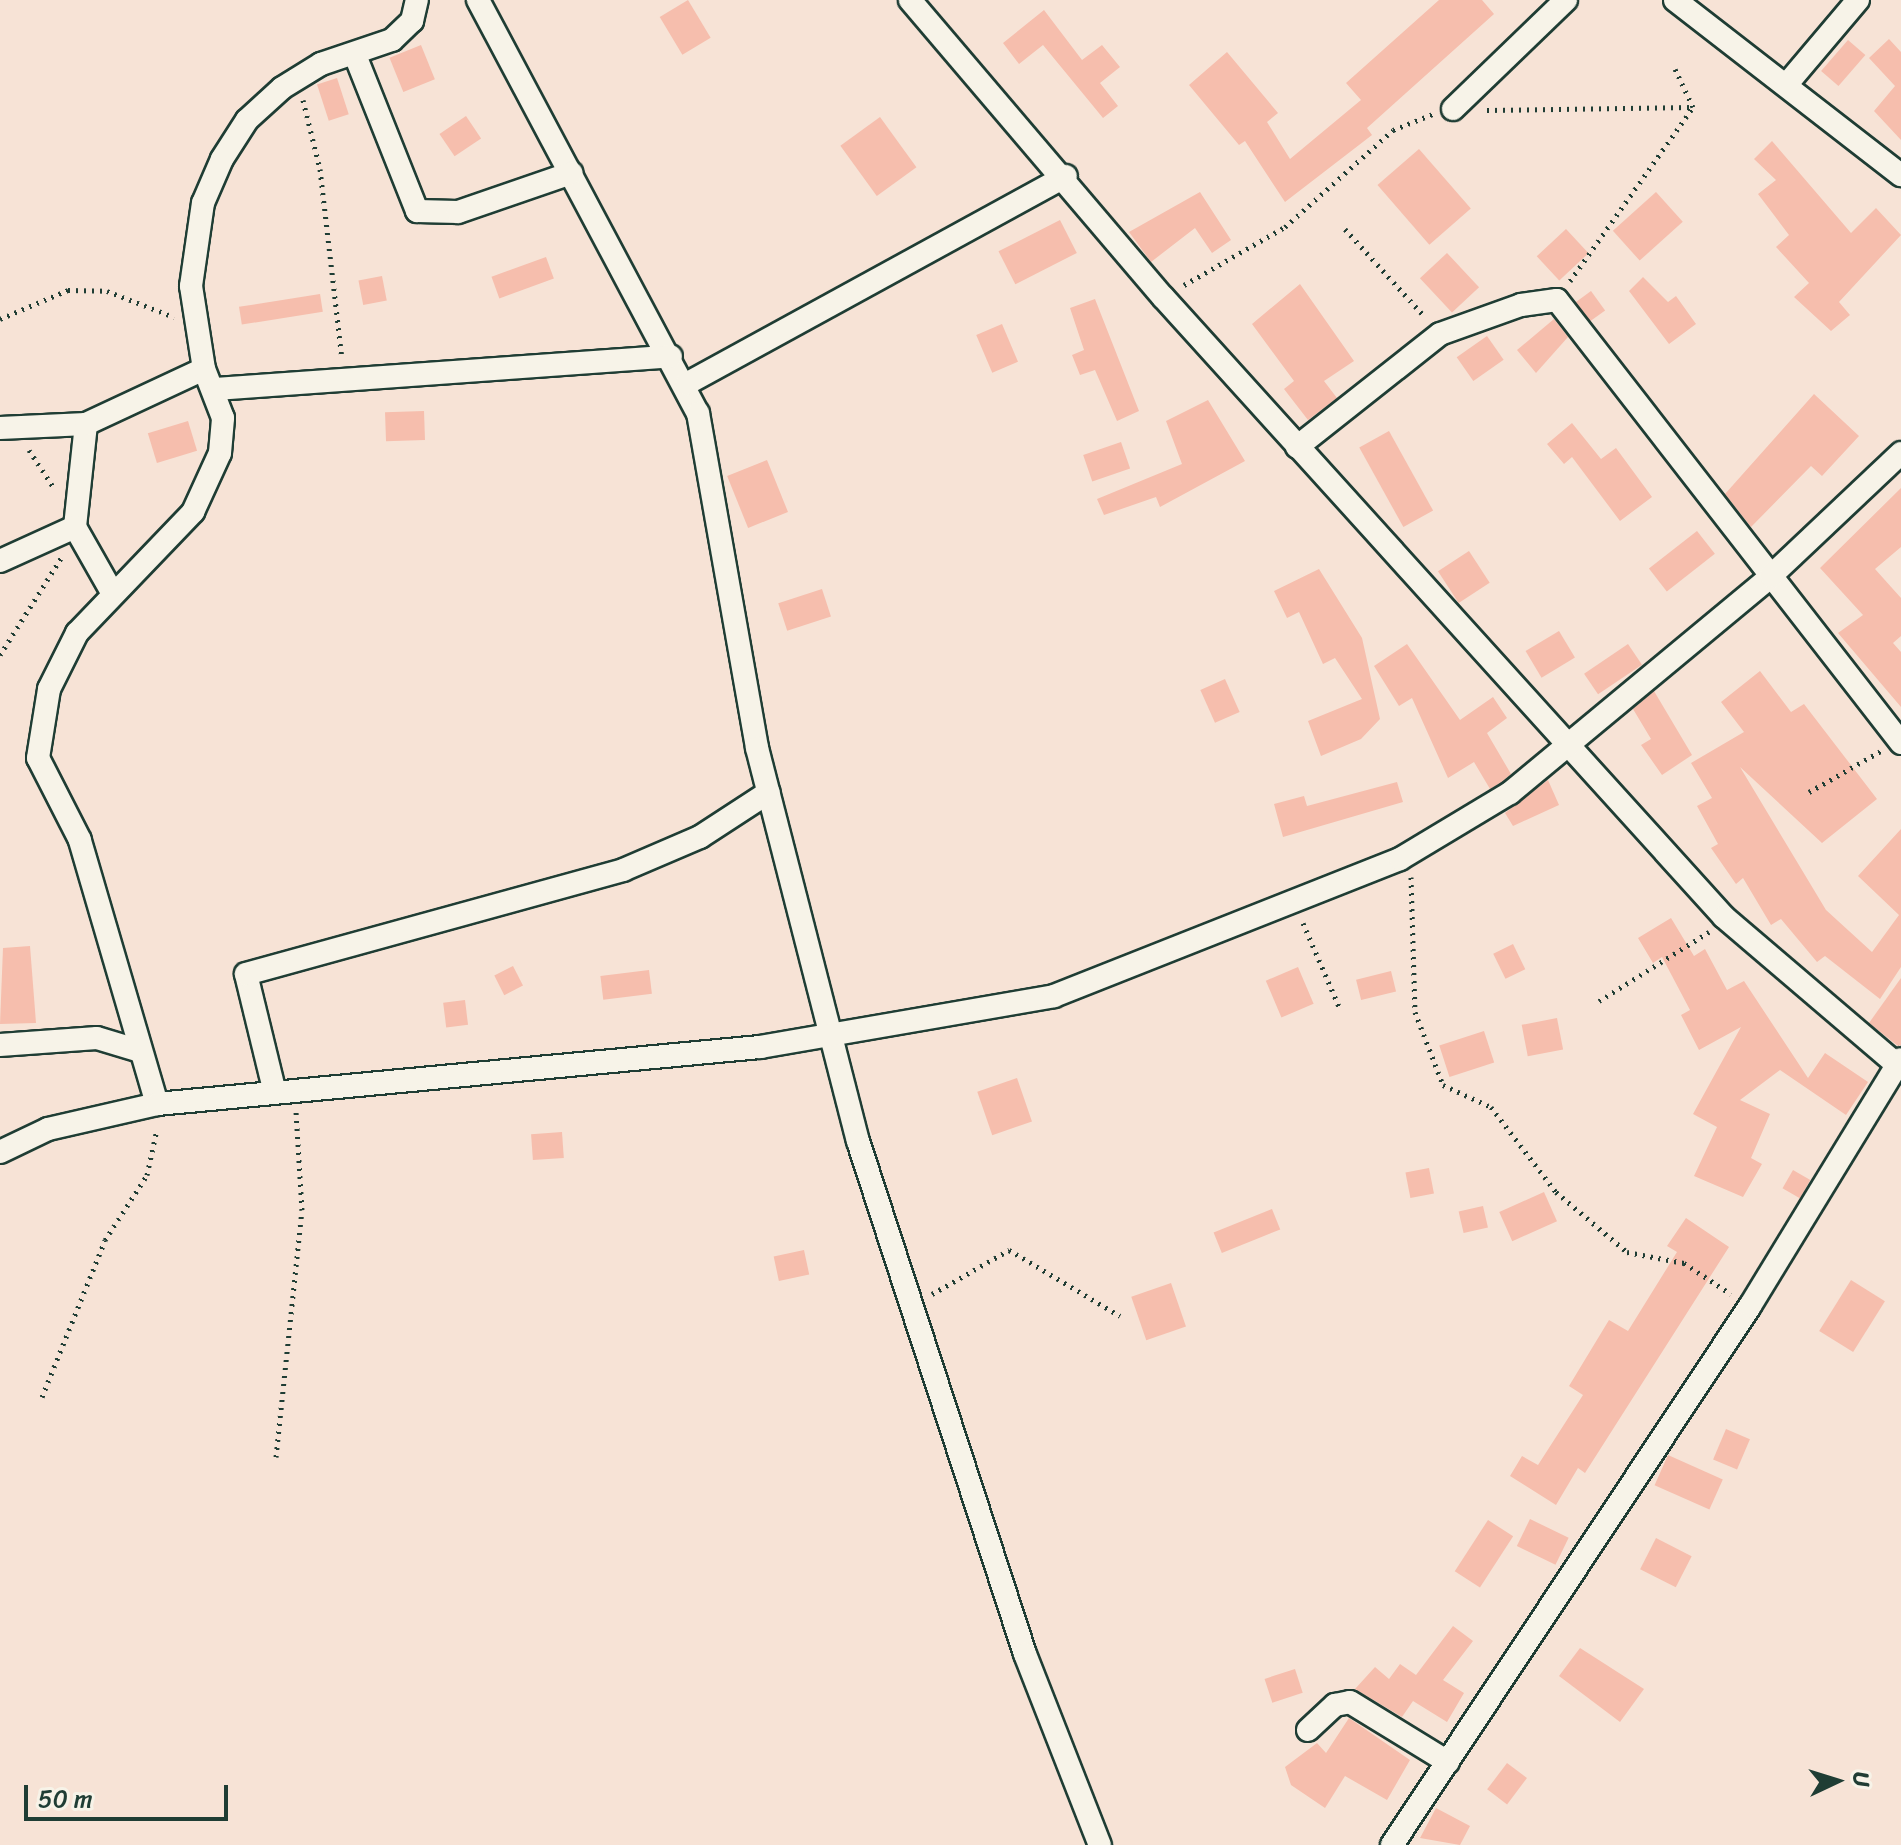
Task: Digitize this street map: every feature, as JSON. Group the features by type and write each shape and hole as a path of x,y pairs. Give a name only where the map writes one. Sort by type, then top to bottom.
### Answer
{"street":[{"path":"157,1104 80,840 37,749 66,649 112,592 157,554 206,492 223,433 216,389 204,369 194,323 203,203 247,120 297,76 392,40 412,21 417,0"},
{"path":"478,0 686,384 717,488 746,695 769,792 909,1305 1025,1654 1100,1845"},
{"path":"910,0 1066,176 1163,297 1724,917 1899,1062 1750,1306 1392,1845"},
{"path":"1453,109 1566,0"},
{"path":"1675,0 1901,175"},
{"path":"1787,84 1858,0"},
{"path":"355,55 417,211 458,212 571,173"},
{"path":"686,384 1066,176"},
{"path":"1297,447 1440,334 1521,305 1557,300 1900,742"},
{"path":"216,389 671,356"},
{"path":"0,428 86,424 204,369"},
{"path":"86,424 75,527 112,592"},
{"path":"0,1152 48,1129 157,1104 285,1088 833,1035 1054,996 1400,859 1572,747 1771,576 1901,453"},
{"path":"0,561 75,527"},
{"path":"285,1088 246,974 623,870 700,837 769,792"},
{"path":"0,1045 89,1037 140,1051"},
{"path":"1308,1730 1335,1705 1350,1702 1448,1762"}],"path":[{"path":"1675,69 1693,107"},
{"path":"297,76 320,169 343,379"},
{"path":"1163,297 1285,227 1393,130 1453,109 1693,107"},
{"path":"1557,300 1693,107"},
{"path":"1345,229 1440,334"},
{"path":"0,319 68,290 107,291 194,323"},
{"path":"1809,792 1900,742"},
{"path":"1400,859 1414,882 1415,1012 1443,1085 1491,1107 1556,1192 1627,1252 1684,1263 1750,1306"},
{"path":"1293,900 1340,1009"},
{"path":"1599,1001 1685,952 1724,917"},
{"path":"276,1457 302,1210 285,1088"},
{"path":"42,1397 105,1240 147,1175 157,1104"},
{"path":"909,1305 1009,1250 1120,1316"}],"building":[{"path":"688,0 711,38 682,55 660,17"},
{"path":"1439,0 1482,0 1494,14 1367,128 1372,135 1285,202 1245,141 1239,145 1189,85 1227,52 1278,113 1267,122 1290,159 1361,100 1346,83"},
{"path":"1044,10 1082,60 1102,45 1120,67 1100,83 1118,106 1103,118 1043,45 1019,64 1003,43"},
{"path":"1889,39 1901,52 1901,140 1874,111 1895,86 1869,58"},
{"path":"1848,40 1865,55 1838,86 1821,71"},
{"path":"421,45 435,79 403,92 389,58"},
{"path":"337,78 349,114 329,121 317,84"},
{"path":"466,116 481,138 455,156 439,134"},
{"path":"880,117 916,167 877,196 840,146"},
{"path":"1772,141 1851,233 1876,208 1901,235 1839,302 1850,315 1831,331 1794,297 1809,283 1776,247 1789,235 1758,194 1776,180 1754,159"},
{"path":"1419,149 1471,209 1429,245 1377,185"},
{"path":"1200,192 1231,240 1212,253 1195,228 1151,262 1129,232"},
{"path":"1656,192 1683,222 1640,261 1613,231"},
{"path":"1060,220 1077,253 1015,284 999,251"},
{"path":"1566,229 1589,253 1559,280 1537,256"},
{"path":"1447,253 1479,287 1452,313 1420,278"},
{"path":"546,257 554,279 499,298 491,277"},
{"path":"382,276 387,301 363,305 358,281"},
{"path":"1643,277 1668,302 1676,296 1696,324 1669,344 1629,291"},
{"path":"1300,284 1354,361 1324,381 1337,398 1308,420 1284,389 1294,381 1252,324"},
{"path":"1591,291 1605,310 1590,322 1576,302"},
{"path":"320,294 323,312 242,325 239,307"},
{"path":"1095,299 1139,411 1117,421 1095,370 1080,375 1072,355 1084,350 1070,308"},
{"path":"1554,319 1568,337 1536,373 1517,350"},
{"path":"1002,324 1018,362 992,373 976,335"},
{"path":"1487,336 1504,360 1473,381 1457,357"},
{"path":"1814,394 1859,436 1822,476 1811,466 1751,527 1725,494"},
{"path":"1208,400 1245,461 1160,507 1156,497 1104,515 1097,499 1182,464 1166,421"},
{"path":"424,411 425,440 386,441 385,412"},
{"path":"188,421 197,451 157,463 148,433"},
{"path":"1572,423 1601,459 1616,448 1652,497 1620,521 1572,457 1564,464 1547,444"},
{"path":"1389,431 1433,511 1403,527 1359,447"},
{"path":"1121,442 1130,468 1092,481 1083,455"},
{"path":"767,460 788,512 748,528 727,476"},
{"path":"1901,488 1901,547 1875,569 1901,598 1901,636 1893,643 1901,652 1901,707 1838,633 1863,615 1820,568"},
{"path":"1697,531 1715,554 1667,591 1649,569"},
{"path":"1469,551 1490,583 1459,603 1438,571"},
{"path":"1319,569 1362,638 1380,719 1361,739 1321,756 1308,721 1362,699 1335,658 1323,664 1299,612 1287,618 1274,591"},
{"path":"822,589 831,617 787,631 778,603"},
{"path":"1559,631 1575,658 1542,678 1526,651"},
{"path":"1407,644 1460,720 1493,697 1507,718 1487,733 1511,774 1502,782 1490,789 1474,762 1448,778 1412,698 1399,706 1374,666"},
{"path":"1628,644 1642,665 1598,694 1584,674"},
{"path":"1760,671 1791,712 1804,704 1877,799 1822,843 1740,767 1826,910 1872,952 1899,915 1858,876 1901,829 1901,967 1880,999 1825,956 1817,962 1781,919 1771,925 1743,878 1736,884 1711,848 1718,844 1697,806 1712,798 1691,763 1744,732 1721,702"},
{"path":"1225,679 1240,712 1215,723 1200,690"},
{"path":"1654,691 1692,755 1662,775 1641,745 1651,739 1633,709"},
{"path":"1548,780 1559,805 1513,826 1505,813"},
{"path":"1397,782 1403,802 1283,837 1274,804 1304,796 1307,806"},
{"path":"1671,918 1694,956 1705,949 1727,990 1744,981 1808,1078 1825,1053 1868,1082 1846,1115 1780,1070 1740,1100 1770,1114 1751,1158 1762,1164 1743,1197 1694,1176 1717,1127 1693,1114 1741,1027 1699,1050 1681,1015 1690,1010 1662,957 1653,963 1638,938"},
{"path":"1513,944 1525,969 1506,979 1493,954"},
{"path":"30,946 36,1023 0,1024 3,948"},
{"path":"513,966 523,986 504,995 494,976"},
{"path":"1298,967 1314,1004 1281,1017 1266,981"},
{"path":"649,970 652,994 603,1000 600,976"},
{"path":"1391,971 1396,991 1361,1000 1356,980"},
{"path":"1901,978 1901,1045 1898,1046 1869,1023"},
{"path":"465,1000 468,1025 446,1027 443,1003"},
{"path":"1557,1018 1563,1049 1528,1056 1522,1025"},
{"path":"1484,1031 1494,1062 1449,1077 1439,1046"},
{"path":"1017,1078 1032,1121 992,1135 977,1092"},
{"path":"562,1132 564,1158 533,1160 531,1134"},
{"path":"1429,1168 1434,1194 1410,1198 1405,1173"},
{"path":"1793,1170 1810,1180 1800,1198 1782,1188"},
{"path":"1544,1192 1557,1221 1512,1241 1499,1212"},
{"path":"1483,1206 1488,1227 1464,1233 1459,1212"},
{"path":"1272,1209 1280,1229 1222,1253 1214,1233"},
{"path":"1686,1218 1729,1247 1585,1473 1578,1468 1556,1505 1510,1476 1522,1456 1538,1465 1583,1395 1569,1386 1609,1320 1628,1331 1677,1252 1667,1246"},
{"path":"804,1250 809,1274 779,1281 774,1256"},
{"path":"1851,1280 1885,1301 1853,1352 1819,1331"},
{"path":"1171,1283 1186,1326 1146,1340 1131,1297"},
{"path":"1726,1429 1750,1439 1737,1470 1713,1459"},
{"path":"1668,1455 1723,1479 1709,1510 1655,1485"},
{"path":"1530,1519 1569,1538 1555,1565 1517,1546"},
{"path":"1488,1520 1513,1536 1480,1587 1455,1571"},
{"path":"1656,1538 1692,1556 1676,1587 1640,1569"},
{"path":"1453,1626 1473,1641 1443,1680 1464,1693 1447,1722 1413,1701 1402,1717 1355,1689 1375,1667 1389,1679 1400,1664 1416,1675"},
{"path":"1580,1648 1644,1689 1620,1722 1559,1676"},
{"path":"1295,1669 1303,1693 1272,1703 1265,1679"},
{"path":"1349,1718 1410,1760 1387,1800 1345,1776 1325,1808 1291,1785 1285,1767 1317,1743 1326,1753"},
{"path":"1507,1763 1527,1778 1507,1804 1487,1789"},
{"path":"1436,1808 1470,1826 1460,1845 1420,1838"}]}
